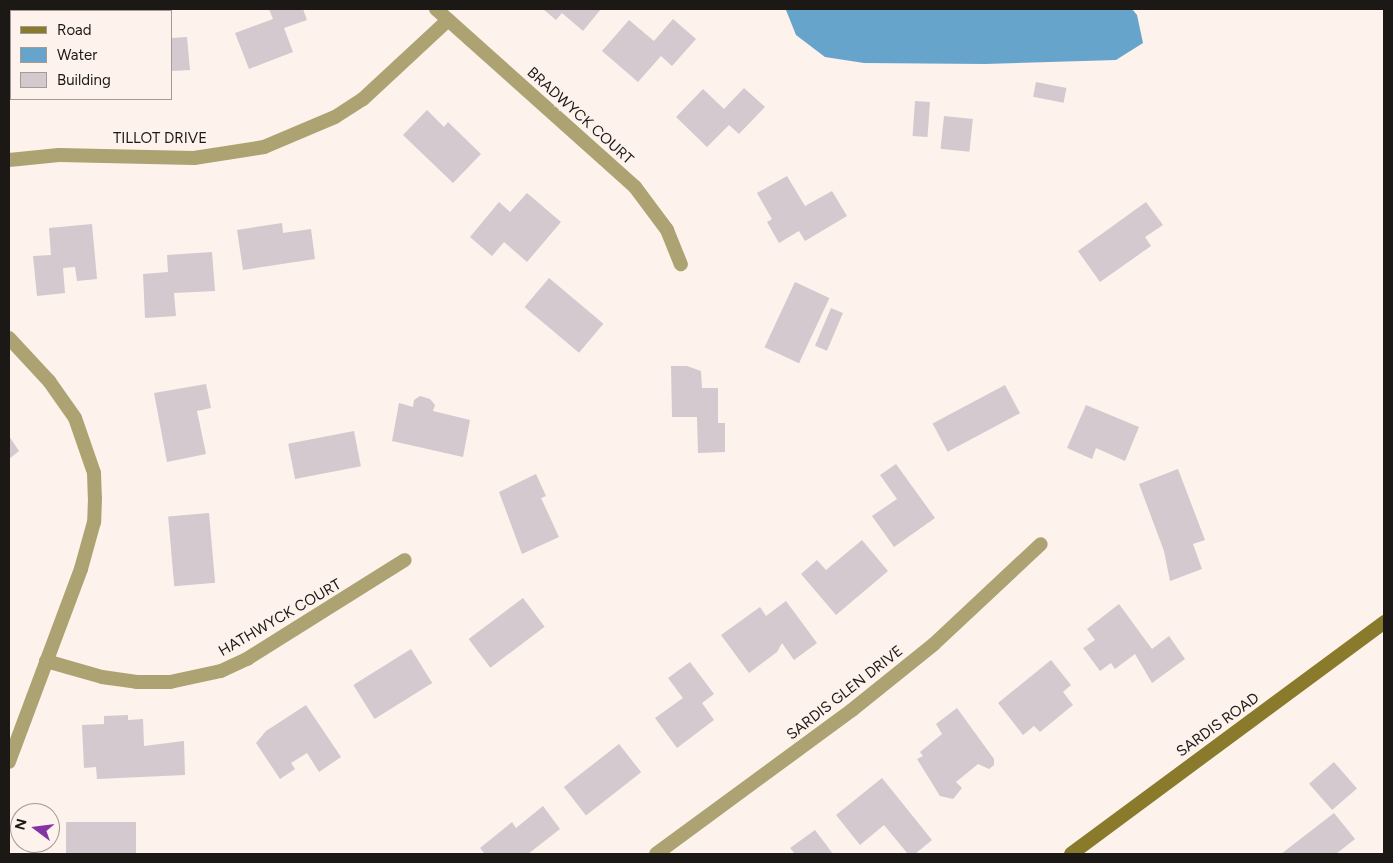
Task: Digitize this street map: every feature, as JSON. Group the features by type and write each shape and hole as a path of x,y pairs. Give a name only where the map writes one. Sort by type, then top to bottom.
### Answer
{"main road":[{"name":"SARDIS ROAD","path":"1071,854 1384,622"}],"street":[{"name":"BRADWYCK COURT","path":"436,9 635,187 667,230 681,264"},
{"name":"TILLOT DRIVE","path":"9,160 59,155 194,158 264,146 326,121 363,99 448,20"},
{"path":"9,338 49,382 75,418 94,473 94,522 82,569 9,762"},
{"name":"SARDIS GLEN DRIVE","path":"656,854 897,674 961,621 1041,544"},
{"name":"HATHWYCK COURT","path":"46,661 102,677 137,682 170,682 221,671 247,659 405,560"}],"water":[{"path":"1132,9 1137,15 1143,43 1116,60 985,64 864,63 825,57 796,35 786,10"}],"building":[{"path":"13,9 47,9 30,10"},
{"path":"269,9 303,9 307,20 284,28 293,52 249,69 235,33 273,19"},
{"path":"543,9 601,9 583,31 562,13 556,20"},
{"path":"673,19 696,39 672,66 661,56 638,82 602,51 629,20 654,41"},
{"path":"187,37 190,70 172,71 172,38"},
{"path":"1036,82 1066,88 1064,103 1033,97"},
{"path":"744,88 765,107 739,134 729,125 707,147 676,117 703,89 724,109"},
{"path":"915,101 930,102 928,137 913,136"},
{"path":"427,110 444,127 448,122 481,154 453,183 403,135"},
{"path":"944,116 973,119 969,152 941,149"},
{"path":"787,176 805,206 832,191 847,216 805,241 799,231 779,243 767,222 772,219 757,193"},
{"path":"527,193 561,222 527,262 504,242 492,256 470,237 499,202 510,212"},
{"path":"1146,202 1163,225 1145,237 1151,246 1100,282 1078,251"},
{"path":"282,223 283,233 311,229 315,259 243,270 237,230"},
{"path":"92,224 97,279 77,281 75,267 63,268 65,293 37,296 33,256 51,255 49,228"},
{"path":"212,252 215,291 174,293 176,316 145,318 143,274 168,272 167,255"},
{"path":"549,278 603,324 579,353 525,307"},
{"path":"795,282 829,298 799,363 765,347"},
{"path":"831,308 843,313 827,351 815,346"},
{"path":"671,366 687,366 701,371 702,388 718,388 718,423 725,423 725,452 698,453 697,417 672,417"},
{"path":"206,384 211,408 197,411 206,454 167,462 154,393"},
{"path":"1005,385 1020,413 948,452 933,423"},
{"path":"420,396 430,399 435,405 433,411 470,420 463,457 392,441 399,403 413,407 414,400"},
{"path":"1086,405 1139,427 1125,461 1096,448 1092,459 1067,448"},
{"path":"354,431 361,466 295,479 288,444"},
{"path":"9,436 19,451 9,459"},
{"path":"896,464 935,518 894,547 872,516 897,499 880,475"},
{"path":"1178,469 1205,540 1193,544 1202,569 1170,581 1164,551 1139,484"},
{"path":"536,474 546,496 541,498 559,537 522,554 499,492"},
{"path":"209,513 215,583 174,586 168,517"},
{"path":"862,540 888,571 836,615 801,574 817,560 826,570"},
{"path":"523,598 545,627 490,668 469,639"},
{"path":"786,601 817,643 794,660 782,643 777,652 749,673 721,635 760,607 766,616"},
{"path":"1119,604 1152,649 1169,636 1185,659 1152,683 1135,654 1115,669 1111,663 1100,671 1083,648 1095,640 1087,629"},
{"path":"411,649 432,683 375,719 353,685"},
{"path":"1051,660 1071,685 1063,692 1073,705 1040,732 1034,726 1023,735 998,703"},
{"path":"690,662 714,694 702,703 714,720 677,748 655,718 683,698 668,678"},
{"path":"306,705 341,757 319,772 307,753 291,763 295,769 280,779 256,743 266,731"},
{"path":"957,708 994,759 994,765 989,769 978,764 956,782 962,788 953,799 940,796 917,759 923,756 920,752 942,734 936,724"},
{"path":"128,715 128,720 143,719 144,746 184,741 185,775 97,779 96,767 84,768 82,725 104,724 104,716"},
{"path":"619,744 641,772 586,815 564,787"},
{"path":"1334,762 1357,788 1332,810 1309,784"},
{"path":"882,778 932,840 915,854 908,854 884,825 860,845 836,815"},
{"path":"543,806 560,829 528,854 485,854 480,848 512,822 516,828"},
{"path":"1334,813 1355,839 1336,854 1281,854"},
{"path":"66,822 136,822 136,854 66,854"},
{"path":"815,830 833,854 795,854 790,848"}]}
